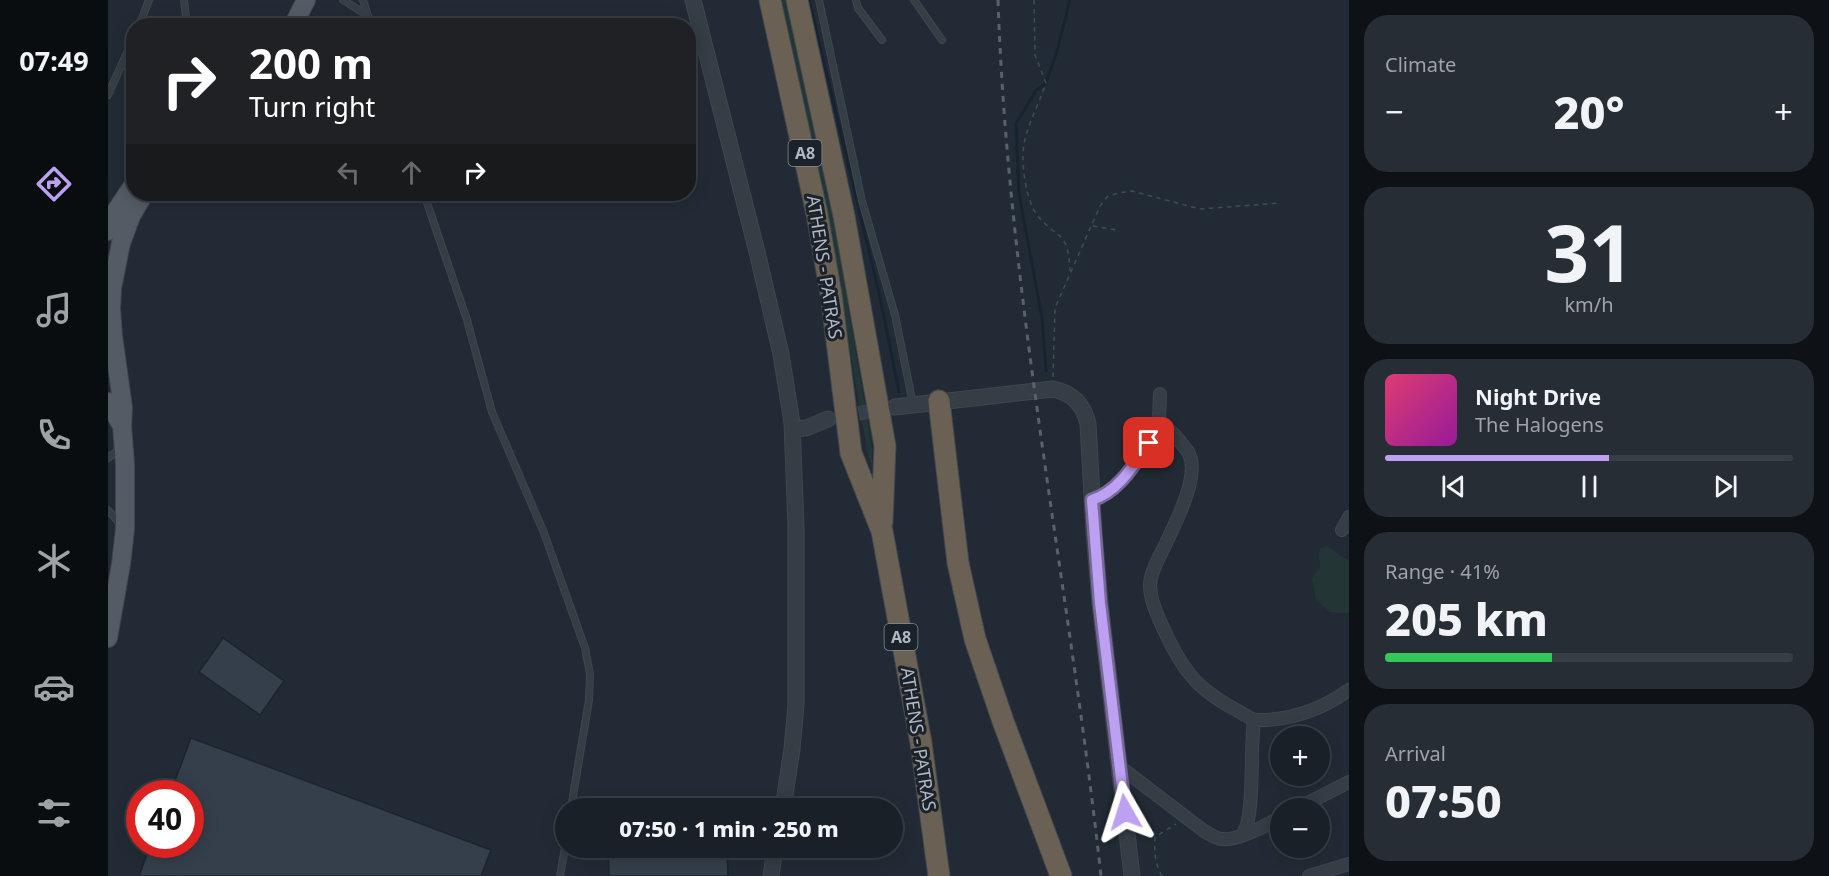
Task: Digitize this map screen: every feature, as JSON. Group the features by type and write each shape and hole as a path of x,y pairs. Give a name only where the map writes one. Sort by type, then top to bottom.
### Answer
{"highway":[{"name":"ATHENS - PATRAS","path":"770,0 817,214 831,294 851,453 882,531 921,743 939,876"},
{"name":"ATHENS - PATRAS","path":"797,0 844,216 885,446 882,531"},
{"path":"939,401 958,563 975,639 1061,876"}],"main road":[{"path":"108,231 114,214 126,196"},
{"path":"108,638 125,529 123,408 113,336 112,288 121,243 131,216 140,201"},
{"path":"108,402 122,426"}],"street":[{"path":"693,0 758,252 781,354 792,423 796,527 796,705 785,798"},
{"path":"895,407 1053,389 1068,394 1087,417 1100,603 1132,876"},
{"path":"1160,394 1159,421 1161,426"},
{"path":"1092,500 1103,497 1117,485 1161,426"},
{"path":"1161,426 1168,428 1189,454 1192,471 1179,514 1150,582 1155,611 1175,655 1188,674 1203,690 1254,720 1287,718 1311,711 1333,702 1349,690"},
{"path":"1342,530 1349,517"},
{"path":"1120,767 1204,831 1220,839 1233,839 1247,828 1250,814 1254,720"},
{"path":"1318,798 1349,782"},
{"path":"1243,833 1256,831 1270,823"},
{"path":"771,876 774,858"},
{"path":"1309,876 1349,864"}],"lane":[{"path":"142,18 149,0"},
{"path":"184,0 186,18"},
{"path":"343,0 368,15"},
{"path":"363,0 370,18"},
{"path":"819,0 862,201 895,315 913,404"},
{"path":"856,0 858,8 882,40"},
{"path":"914,0 942,40"},
{"path":"108,95 109,87 126,53"},
{"path":"426,201 467,320 492,412 544,533 585,648 590,674 589,699 573,798"},
{"path":"108,458 124,446"},
{"path":"108,510 125,529"},
{"path":"560,876 563,858"}],"path":[{"path":"1034,0 1035,55 1046,83 1025,139 1023,151 1026,184 1033,209 1061,234 1067,245 1071,273"},
{"path":"1053,389 1055,308 1100,206 1107,197 1132,191 1200,209 1280,203"},
{"path":"1092,226 1116,230"},
{"path":"1162,876 1156,863 1155,837 1174,825 1191,820"}],"shaded area":[{"path":"781,0 786,0 789,10 832,210 872,449 872,468 867,450 827,211"},
{"path":"1327,546 1349,560 1349,613 1330,612 1316,600 1312,578 1320,568 1320,549"}],"building":[{"path":"223,638 284,681 260,715 199,672"},
{"path":"191,738 491,850 481,876 139,876 146,858 204,858 204,780 175,780"},
{"path":"608,858 727,858 728,876 609,876"}],"waterway":[{"path":"809,0 880,297 899,392"},
{"path":"1046,371 1042,318 1019,194 1016,123 1036,91 1046,83 1070,0"}],"tunnel":[{"path":"836,418 886,408"}],"railway":[{"path":"998,0 1004,110 1014,220 1041,439 1073,657 1101,876"}],"route":[{"path":"1125,812 1100,603 1092,500 1103,497 1117,485 1149,443"}]}
